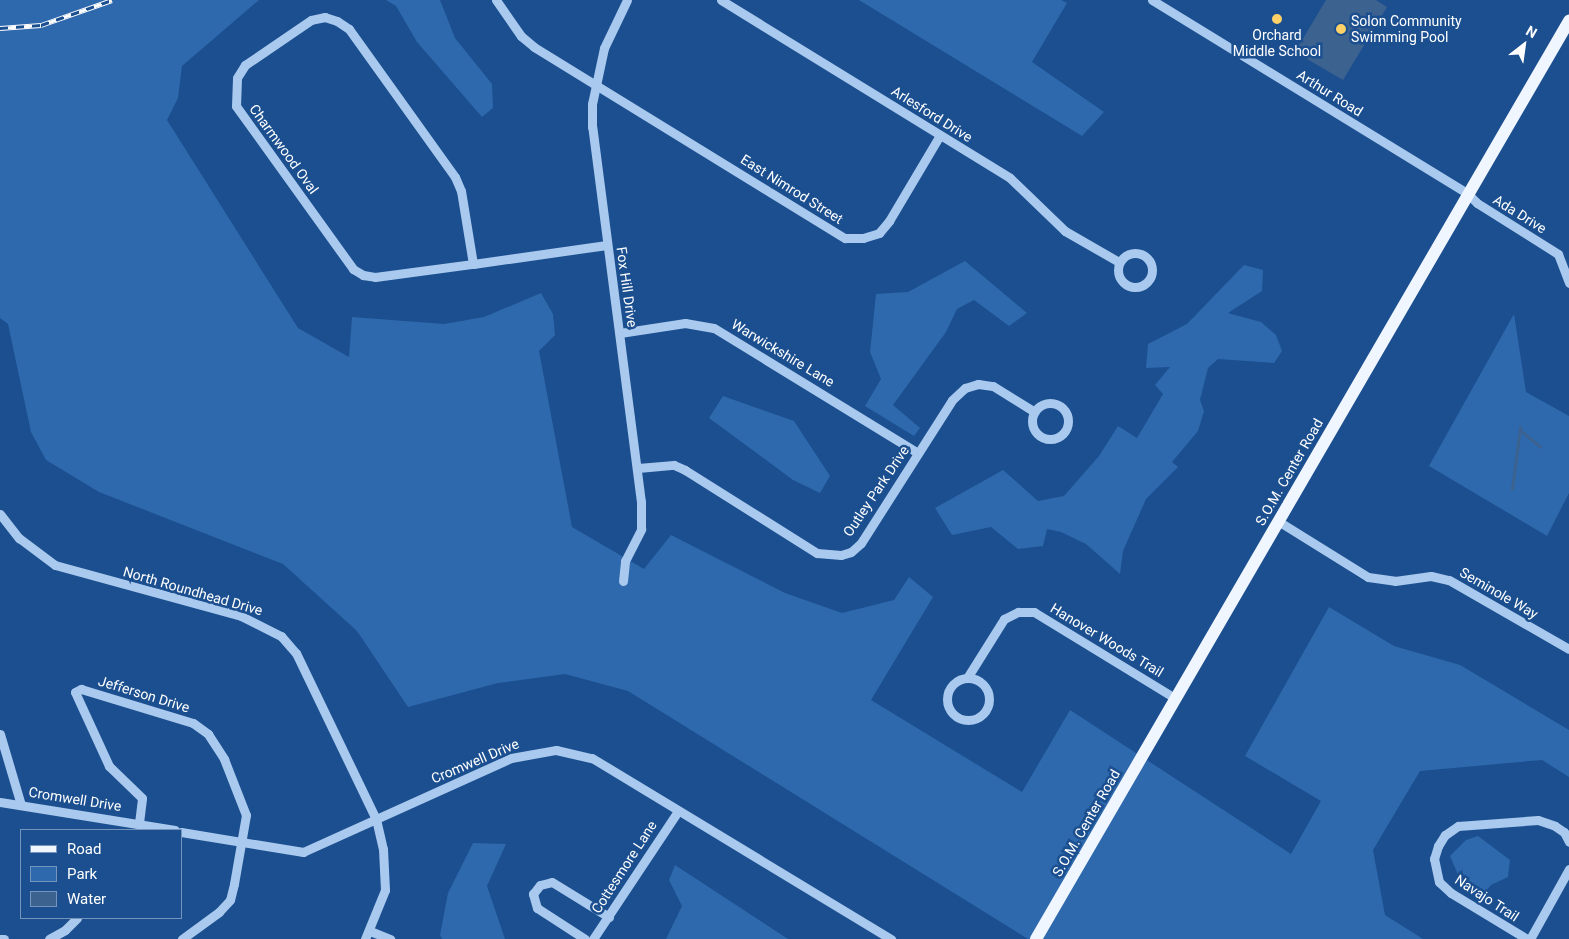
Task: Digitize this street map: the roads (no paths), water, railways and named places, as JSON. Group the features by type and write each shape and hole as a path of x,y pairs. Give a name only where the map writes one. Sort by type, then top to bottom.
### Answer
{"main road":[{"name":"S.O.M. Center Road","path":"1036,939 1569,21"}],"street":[{"name":"East Nimrod Street","path":"496,0 521,36 845,238 864,238 879,233 890,221 940,135"},
{"name":"Fox Hill Drive","path":"623,581 625,561 641,529 638,468 592,127 596,84 604,48 627,0"},
{"name":"Arlesford Drive","path":"721,0 1018,184 1073,237 1119,262"},
{"name":"Arthur Road","path":"1152,0 1468,194"},
{"name":"Charmwood Oval","path":"473,264 461,191 455,177 349,29 338,21 324,17 311,20 245,64 237,78 236,106 353,269 363,275 375,276 473,264 607,245"},
{"name":"Ada Drive","path":"1468,194 1477,203 1558,254 1569,283"},
{"name":"Warwickshire Lane","path":"620,333 685,323 714,328 918,453"},
{"name":"Outley Park Drive","path":"638,468 674,465 685,470 817,553 828,556 851,552 861,543 952,400 965,388 978,384 993,386 1035,412"},
{"path":"1043,404 1060,406 1068,421 1065,432 1055,439 1043,438 1032,424 1035,412 1043,404"},
{"name":"North Roundhead Drive","path":"0,514 19,538 55,565 241,616 281,636 296,653 376,819 384,849 384,890 368,935"},
{"name":"Seminole Way","path":"1278,521 1368,577 1396,581 1431,576 1449,580 1569,649"},
{"name":"Hanover Woods Trail","path":"967,678 981,682 990,700 985,713 966,721 949,710 947,695 954,683 967,678 1004,619 1018,612 1034,612 1175,698"},
{"name":"Jefferson Drive","path":"138,823 142,798 109,766 75,692 81,689 185,719 208,734 224,759 246,814 242,843"},
{"path":"0,734 21,805"},
{"name":"Cromwell Drive","path":"182,832 303,852 511,758 556,750 592,758 891,939"},
{"name":"Cromwell Drive","path":"0,802 138,823 161,829"},
{"name":"Cottesmore Lane","path":"593,939 678,811"},
{"name":"Navajo Trail","path":"1569,842 1559,829 1538,820 1458,826 1445,835 1438,846 1434,859 1439,882 1451,893 1528,939 1569,869"},
{"path":"182,939 219,912 230,900 242,843"},
{"path":"585,939 537,908 533,894 540,885 552,882 609,917"},
{"path":"49,939 66,930 76,919"},
{"path":"368,935 390,939"},
{"path":"0,938 4,939"}],"water":[{"name":"Solon Community Swimming Pool","path":"1326,0 1376,0 1387,7 1343,80 1295,52"}],"waterway":[{"path":"1512,489 1520,428"},
{"path":"1520,430 1540,446"}],"railway":[{"path":"0,28 41,25 112,0"}],"place":[{"name":"Orchard Middle School","path":"1277,19"},
{"name":"Solon Community Swimming Pool","path":"1341,29"}]}
